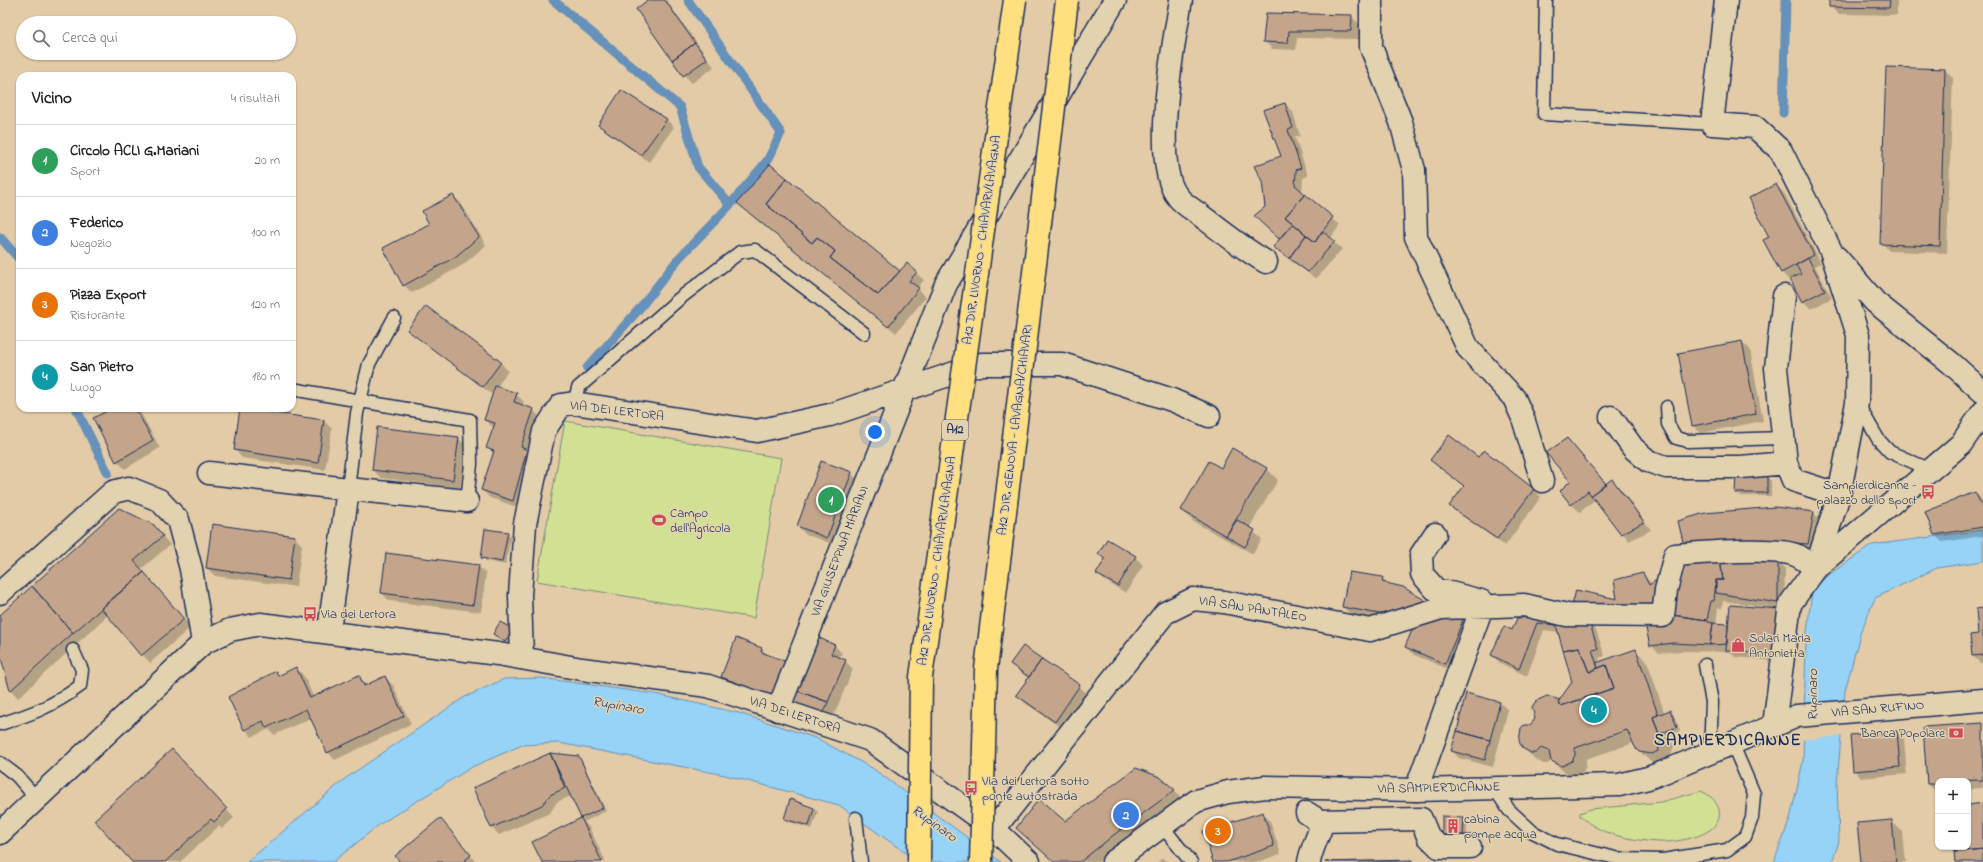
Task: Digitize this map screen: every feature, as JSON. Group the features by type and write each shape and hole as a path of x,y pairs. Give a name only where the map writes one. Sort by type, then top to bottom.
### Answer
{"highway":[{"name":"A12 DIR. LIVORNO - CHIAVARI/LAVAGNA","path":"919,862 920,676 1015,0"},
{"name":"A12 DIR. GENOVA - LAVAGNA/CHIAVARI","path":"981,862 986,670 1067,0"}],"street":[{"name":"VIA GIUSEPPINA MARIANI","path":"778,710 946,284 1115,0"},
{"path":"1181,0 1174,42 1165,124 1164,147 1169,178 1177,197 1242,249 1266,262"},
{"path":"1371,0 1371,47 1401,122 1414,170 1416,237 1468,348 1514,398 1523,418 1542,481"},
{"path":"1726,0 1712,124 1755,127 1781,151 1831,251 1858,335 1859,383 1857,403 1839,495 1816,568"},
{"path":"1831,251 1875,302 1951,363 1983,392"},
{"path":"1784,296 1776,368 1786,463 1793,480 1839,495"},
{"name":"VIA DEI LERTORA","path":"522,658 520,595 525,524 544,431 561,405 574,403 757,431 830,414 981,364 1062,364 1172,400 1208,416"},
{"path":"1774,725 1790,604 1816,568 1961,444 1983,412"},
{"path":"1611,417 1633,448 1648,461 1666,467 1741,467 1786,463"},
{"path":"209,473 467,501"},
{"path":"0,593 112,492 129,488 159,500 178,520 191,569 203,643"},
{"path":"329,631 348,489"},
{"path":"1416,790 1482,607 1481,601 1435,589 1422,574 1421,555 1435,534"},
{"name":"VIA SAN PANTALEO","path":"994,829 1165,613 1193,599 1224,602 1370,630 1441,608 1524,605 1567,615 1663,616 1666,590 1675,555 1709,552 1781,552 1798,556 1816,568"},
{"name":"VIA DEI LERTORA","path":"0,833 203,643 230,630 260,624 329,631 522,658 582,669 708,686 870,740 994,829 1029,862"},
{"name":"VIA SAN RUFINO","path":"1774,725 1797,716 1983,700"},
{"name":"VIA SAMPIERDICANNE","path":"1113,862 1196,802 1228,792 1265,788 1416,790 1619,785 1648,778 1774,725"},
{"path":"1309,862 1311,851 1317,840 1321,827 1311,817 1421,819 1428,836 1439,847 1470,847"}],"lane":[{"path":"1546,0 1544,114 1712,124"},
{"path":"574,403 578,388 679,299 740,252 755,250 864,333"},
{"path":"348,489 357,413 360,401 370,364 394,318"},
{"path":"296,390 470,420 471,464 467,501"},
{"path":"1857,403 1878,439 1890,452 1931,470"},
{"path":"1667,407 1668,424 1676,438 1688,441 1783,438"},
{"path":"0,724 32,714 52,705 80,686 82,670 72,650"},
{"path":"1705,665 1712,702 1710,753"},
{"path":"1494,788 1509,810 1533,832 1558,844 1620,859 1663,860 1727,856 1745,837 1752,818 1754,794 1732,743"},
{"path":"0,763 17,776 37,799"},
{"path":"856,818 861,862"},
{"path":"1162,826 1191,862"}],"green space":[{"name":"Campo dell'Agricola","path":"565,421 781,458 754,618 537,581"},
{"path":"1701,791 1715,801 1719,810 1719,819 1707,832 1686,839 1658,842 1625,838 1600,830 1580,816 1580,813 1591,809 1661,802"}],"water":[{"name":"Rupinaro","path":"1983,530 1983,561 1937,568 1875,598 1860,634 1845,691 1837,783 1839,841 1832,862 1774,862 1790,819 1803,761 1806,639 1812,591 1827,576 1872,545"},
{"name":"Rupinaro","path":"541,678 655,694 739,713 816,738 872,768 1001,862 918,862 839,805 725,775 559,743 522,745 472,767 380,824 333,862 247,862 346,778 463,698 504,679"}],"pier":[{"path":"1802,709 1845,711 1843,736 1801,740"}],"building":[{"path":"648,0 665,0 695,43 672,60 636,9"},
{"path":"1829,0 1890,0 1889,8 1829,7"},
{"path":"1266,13 1352,15 1351,31 1289,31 1288,43 1263,42"},
{"path":"695,43 707,59 683,76 672,60"},
{"path":"1886,67 1945,69 1940,246 1880,244"},
{"path":"621,90 667,119 641,155 598,125"},
{"path":"1285,103 1293,128 1288,130 1301,168 1296,170 1295,185 1305,194 1285,217 1293,223 1279,239 1254,216 1265,207 1262,181 1254,166 1281,156 1263,110"},
{"path":"770,164 787,178 766,204 812,243 817,237 835,251 830,258 878,295 907,263 917,272 909,281 919,288 888,327 737,203"},
{"path":"787,178 900,271 878,295 830,258 835,251 817,237 812,243 766,204"},
{"path":"1776,184 1814,255 1781,273 1763,240 1769,237 1749,198"},
{"path":"1305,194 1333,217 1315,242 1285,217"},
{"path":"453,195 479,237 455,257 403,286 383,248 429,224 422,211"},
{"path":"1293,223 1306,235 1289,258 1273,247"},
{"path":"1322,231 1335,241 1308,272 1289,258 1306,235 1315,242"},
{"path":"1808,258 1825,290 1802,302 1790,279 1801,274 1796,265"},
{"path":"426,306 501,362 483,387 407,330"},
{"path":"1742,341 1756,414 1692,426 1678,353"},
{"path":"495,386 517,393 514,402 534,409 521,447 527,450 513,501 481,490 494,451 486,448 495,423 484,420"},
{"path":"105,412 137,412 153,440 116,462 93,418"},
{"path":"239,412 268,412 324,420 318,463 234,450"},
{"path":"377,427 459,437 453,480 372,470"},
{"path":"1449,435 1478,457 1484,450 1534,489 1497,539 1449,506 1464,486 1430,460"},
{"path":"1567,438 1606,484 1591,495 1588,491 1571,505 1560,491 1570,481 1546,453"},
{"path":"1232,448 1267,468 1226,536 1181,510 1209,461 1221,468"},
{"path":"821,461 852,472 827,538 797,526"},
{"path":"1736,475 1767,476 1767,493 1735,493"},
{"path":"1612,479 1644,522 1621,534 1591,495"},
{"path":"1975,492 1983,509 1983,527 1934,535 1925,512"},
{"path":"1775,507 1814,512 1808,544 1751,540 1685,550 1678,521 1705,513"},
{"path":"119,508 154,525 163,536 134,561 144,572 73,633 32,586"},
{"path":"1237,520 1255,530 1245,547 1226,536"},
{"path":"212,524 295,536 289,580 206,568"},
{"path":"485,529 508,532 502,562 481,558"},
{"path":"1107,539 1136,556 1118,586 1096,574 1105,559 1098,554"},
{"path":"386,553 479,565 473,605 381,593"},
{"path":"1720,559 1778,559 1778,603 1716,593 1716,580 1723,580"},
{"path":"1720,559 1723,580 1716,580 1714,601 1711,601 1707,620 1672,615 1684,562"},
{"path":"144,572 184,619 141,656 101,608"},
{"path":"1349,572 1383,577 1382,582 1403,587 1428,602 1395,617 1342,607"},
{"path":"1643,573 1649,585 1655,581 1662,593 1652,612 1571,609 1576,590 1617,599 1614,580"},
{"path":"32,586 73,633 10,691 0,654 0,615"},
{"path":"1730,605 1780,609 1775,654 1726,650"},
{"path":"1983,608 1983,655 1972,656 1970,635 1978,634 1976,609"},
{"path":"1672,615 1707,620 1708,622 1713,623 1710,645 1673,643 1650,646 1645,624"},
{"path":"1442,616 1463,620 1445,664 1405,647 1415,623"},
{"path":"1558,616 1589,621 1598,649 1592,650 1598,668 1589,672 1579,647 1563,650 1556,625"},
{"path":"1558,616 1556,625 1537,623 1519,669 1491,655 1504,626 1512,630 1517,618"},
{"path":"500,622 513,629 505,642 493,634"},
{"path":"1713,623 1728,624 1727,644 1710,645"},
{"path":"817,637 835,645 831,654 846,660 828,702 795,690"},
{"path":"736,638 762,648 761,652 790,663 777,698 721,677"},
{"path":"1023,646 1042,659 1029,677 1010,664"},
{"path":"1579,647 1589,672 1606,665 1614,688 1561,706 1558,702 1572,682 1563,650"},
{"path":"1636,649 1658,715 1653,717 1659,734 1664,732 1658,751 1652,754 1639,752 1627,730 1575,748 1575,755 1572,761 1562,766 1551,761 1549,751 1541,748 1536,753 1531,753 1522,748 1519,741 1521,728 1524,725 1530,725 1535,719 1532,707 1536,701 1547,696 1560,700 1558,702 1561,706 1614,688 1606,665 1598,668 1596,663"},
{"path":"1042,659 1080,685 1055,722 1016,695"},
{"path":"296,667 310,698 359,675 364,686 385,676 404,716 327,753 306,709 266,728 263,721 244,730 228,697 276,671 278,676"},
{"path":"795,690 828,702 822,718 789,705"},
{"path":"1466,693 1500,702 1490,740 1457,731"},
{"path":"1670,710 1677,727 1659,734 1653,717"},
{"path":"1983,723 1983,780 1971,780 1971,778 1935,778 1935,784 1927,784 1923,727"},
{"path":"1457,731 1490,740 1485,760 1451,751"},
{"path":"1897,731 1900,767 1853,771 1850,735"},
{"path":"172,749 227,809 214,822 211,819 165,862 132,862 94,820"},
{"path":"550,753 565,788 550,795 542,805 491,828 473,788"},
{"path":"550,753 579,756 603,808 581,818"},
{"path":"1136,768 1160,777 1175,790 1080,862 1054,862 1016,828 1039,799 1065,821"},
{"path":"790,799 814,808 809,826 784,819"},
{"path":"1983,803 1983,849 1954,852 1954,850 1971,850 1971,805"},
{"path":"1263,812 1274,846 1227,862 1213,862 1203,831"},
{"name":"cabina pompe acqua","path":"1442,816 1464,817 1463,836 1442,835"},
{"path":"440,818 471,855 465,860 466,862 400,862 395,856"},
{"path":"581,818 602,862 542,862 532,842"},
{"path":"1892,820 1896,862 1861,862 1857,823"},
{"path":"1983,849 1983,862 1955,862 1954,852"},
{"path":"1412,860 1412,862 1325,862 1367,861"}],"waterway":[{"path":"553,0 680,107 698,167 730,205"},
{"path":"587,368 640,308 679,258 730,205 767,161 781,133 688,0"},
{"path":"1783,113 1786,0"},
{"path":"0,237 16,255"},
{"path":"78,412 108,473"}],"place":[{"name":"Sampierdicanne - palazzo dello sport","path":"1928,492"},
{"name":"Circolo ACLI G.Mariani","path":"831,500"},
{"name":"Campo dell'Agricola","path":"659,520"},
{"name":"Via dei Lertora","path":"310,614"},
{"name":"Solari Maria Antonietta","path":"1738,645"},
{"name":"San Pietro","path":"1594,710"},
{"name":"Banca Popolare","path":"1956,733"},
{"name":"Via dei Lertora sotto ponte autostrada","path":"971,788"},
{"name":"Federico","path":"1126,815"},
{"name":"cabina pompe acqua","path":"1453,826"},
{"name":"Pizza Export","path":"1218,831"}],"district":[{"name":"SAMPIERDICANNE","path":"1728,740"}]}
